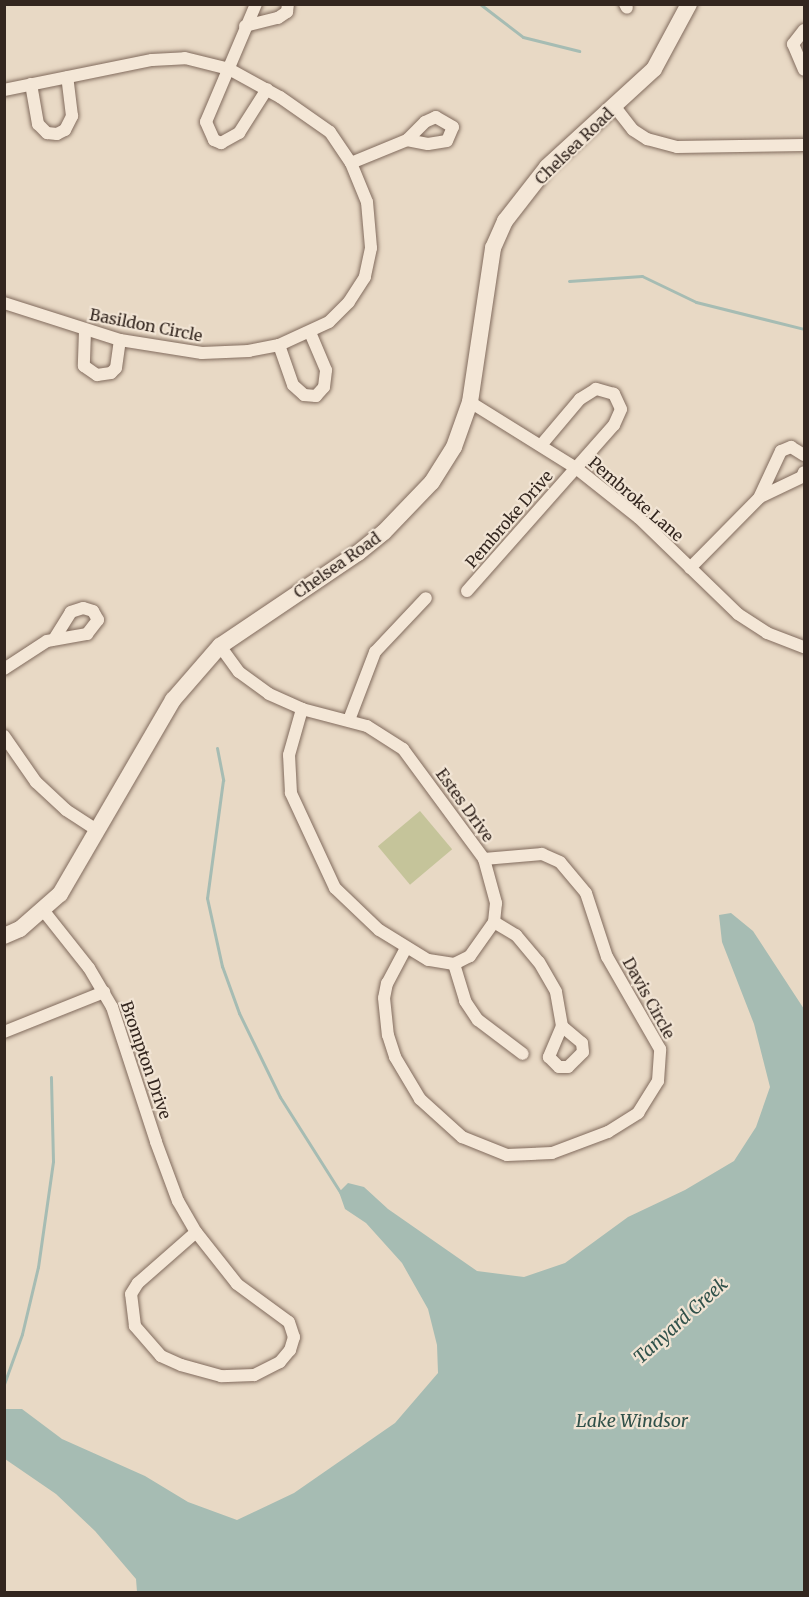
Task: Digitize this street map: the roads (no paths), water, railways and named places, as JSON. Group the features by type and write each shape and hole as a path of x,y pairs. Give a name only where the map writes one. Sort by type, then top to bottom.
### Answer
{"street":[{"path":"256,4 206,122 214,140 221,143 239,134 267,88"},
{"path":"245,26 278,18 287,12 288,4"},
{"name":"Chelsea Road","path":"4,936 43,910 81,863 172,700 220,646 384,532 432,482 454,447 470,402 493,248 505,221 547,167 654,69 689,4"},
{"path":"804,30 793,44 804,70"},
{"name":"Basildon Circle","path":"4,90 152,60 185,58 229,69 267,88 330,132 351,163 367,202 371,236 369,263 349,302 310,334 279,345 202,353 120,340 85,331 4,303"},
{"path":"31,84 38,124 47,133 57,134 65,130 72,116 66,77"},
{"path":"615,107 633,130 647,139 677,147 804,142"},
{"path":"351,163 407,140"},
{"path":"85,331 84,366 97,375 111,374 116,369 120,340"},
{"path":"279,345 293,385 304,395 316,396 324,387 326,370 310,334"},
{"name":"Pembroke Drive","path":"467,591 619,418 621,409 614,394 596,389 580,399 542,444"},
{"name":"Pembroke Lane","path":"470,402 542,444 576,468 639,518 738,614 767,633 804,647"},
{"path":"690,568 759,498 782,451 791,447 804,455"},
{"path":"759,498 802,477 804,472"},
{"path":"349,720 375,652 426,598"},
{"path":"4,669 54,639"},
{"name":"Estes Drive","path":"220,646 239,672 269,694 302,709 349,720 384,735 403,749 484,859 496,903 494,922"},
{"path":"302,709 289,755 291,793 335,888 365,918 406,948 441,965 454,964 470,956 494,922 516,935 539,962 556,992 562,1026"},
{"path":"4,736 36,782 66,810 98,831"},
{"name":"Davis Circle","path":"406,948 387,983 384,998 388,1035 395,1057 420,1099 462,1137 507,1155 552,1153 608,1132 638,1113 658,1081 660,1050 608,957 586,893 560,862 542,854 484,859"},
{"name":"Brompton Drive","path":"43,910 104,992 175,1191 196,1232 237,1284 289,1322 294,1337 291,1350 280,1362 254,1375 221,1376 181,1365 161,1356 135,1326 131,1294 138,1283 196,1232"},
{"path":"454,964 465,1001 478,1020 523,1054"},
{"path":"4,1032 104,992"}],"water":[{"name":"Lake Windsor","path":"731,913 753,931 804,1009 804,1592 137,1592 136,1579 95,1531 56,1494 5,1459 5,1409 22,1409 62,1439 145,1476 188,1502 237,1520 294,1493 395,1423 438,1373 437,1345 428,1309 402,1263 366,1223 345,1209 339,1192 348,1183 364,1187 388,1209 477,1271 524,1277 565,1263 628,1217 685,1190 734,1161 756,1127 770,1087 754,1024 722,942 719,915"}],"waterway":[{"path":"480,4 523,37 579,51"},
{"path":"569,281 642,276 696,302 804,329"},
{"path":"217,748 223,780 207,898 222,966 239,1013 280,1097 342,1195"},
{"path":"4,1384 22,1334 38,1267 53,1161 51,1077"}],"water label":[{"name":"Tanyard Creek","path":"681,1321"}]}
